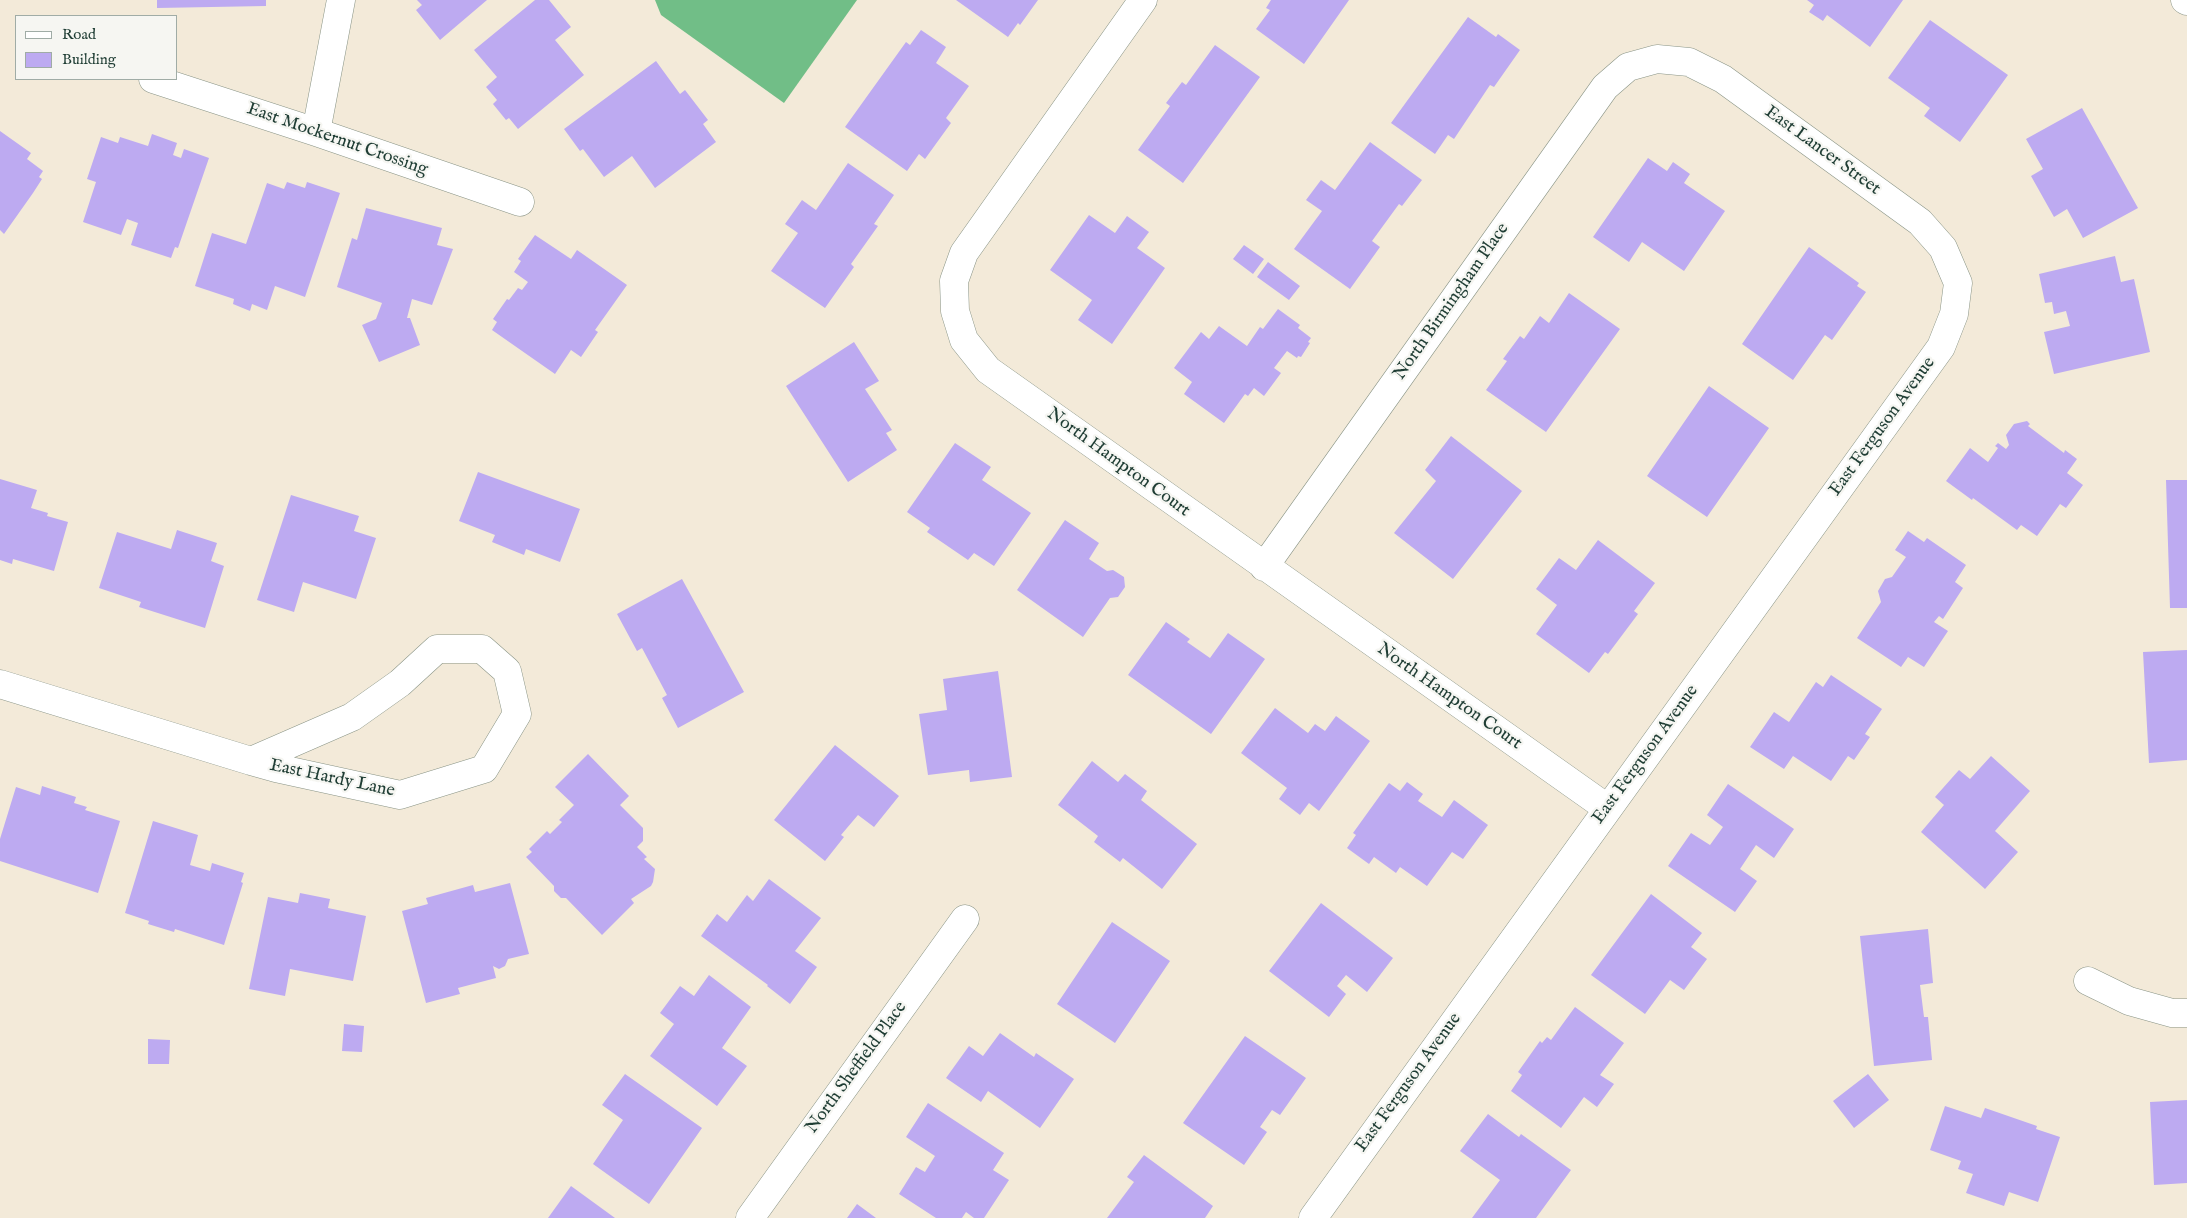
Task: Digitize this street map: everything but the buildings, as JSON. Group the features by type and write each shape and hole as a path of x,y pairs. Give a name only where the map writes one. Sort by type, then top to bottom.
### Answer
{"street":[{"path":"316,132 341,0"},
{"name":"North Hampton Court","path":"1143,0 964,253 954,281 955,311 964,340 988,370 1607,808"},
{"name":"North Birmingham Place","path":"1264,567 1605,87 1628,67 1657,58"},
{"name":"East Lancer Street","path":"1657,58 1689,62 1723,79 1920,222 1944,248 1958,282"},
{"name":"East Mockernut Crossing","path":"156,80 316,132 520,202"},
{"name":"East Ferguson Avenue","path":"1313,1218 1941,347 1954,314 1958,282"},
{"name":"East Hardy Lane","path":"0,684 251,761 276,768 400,794 484,769 517,714 507,671 482,650 437,649 400,683 352,717 251,761"},
{"name":"North Sheffield Place","path":"750,1218 965,919"},
{"path":"2088,981 2129,1001 2172,1013 2187,1013"}],"green space":[{"path":"655,0 857,0 784,103 661,15"}]}
